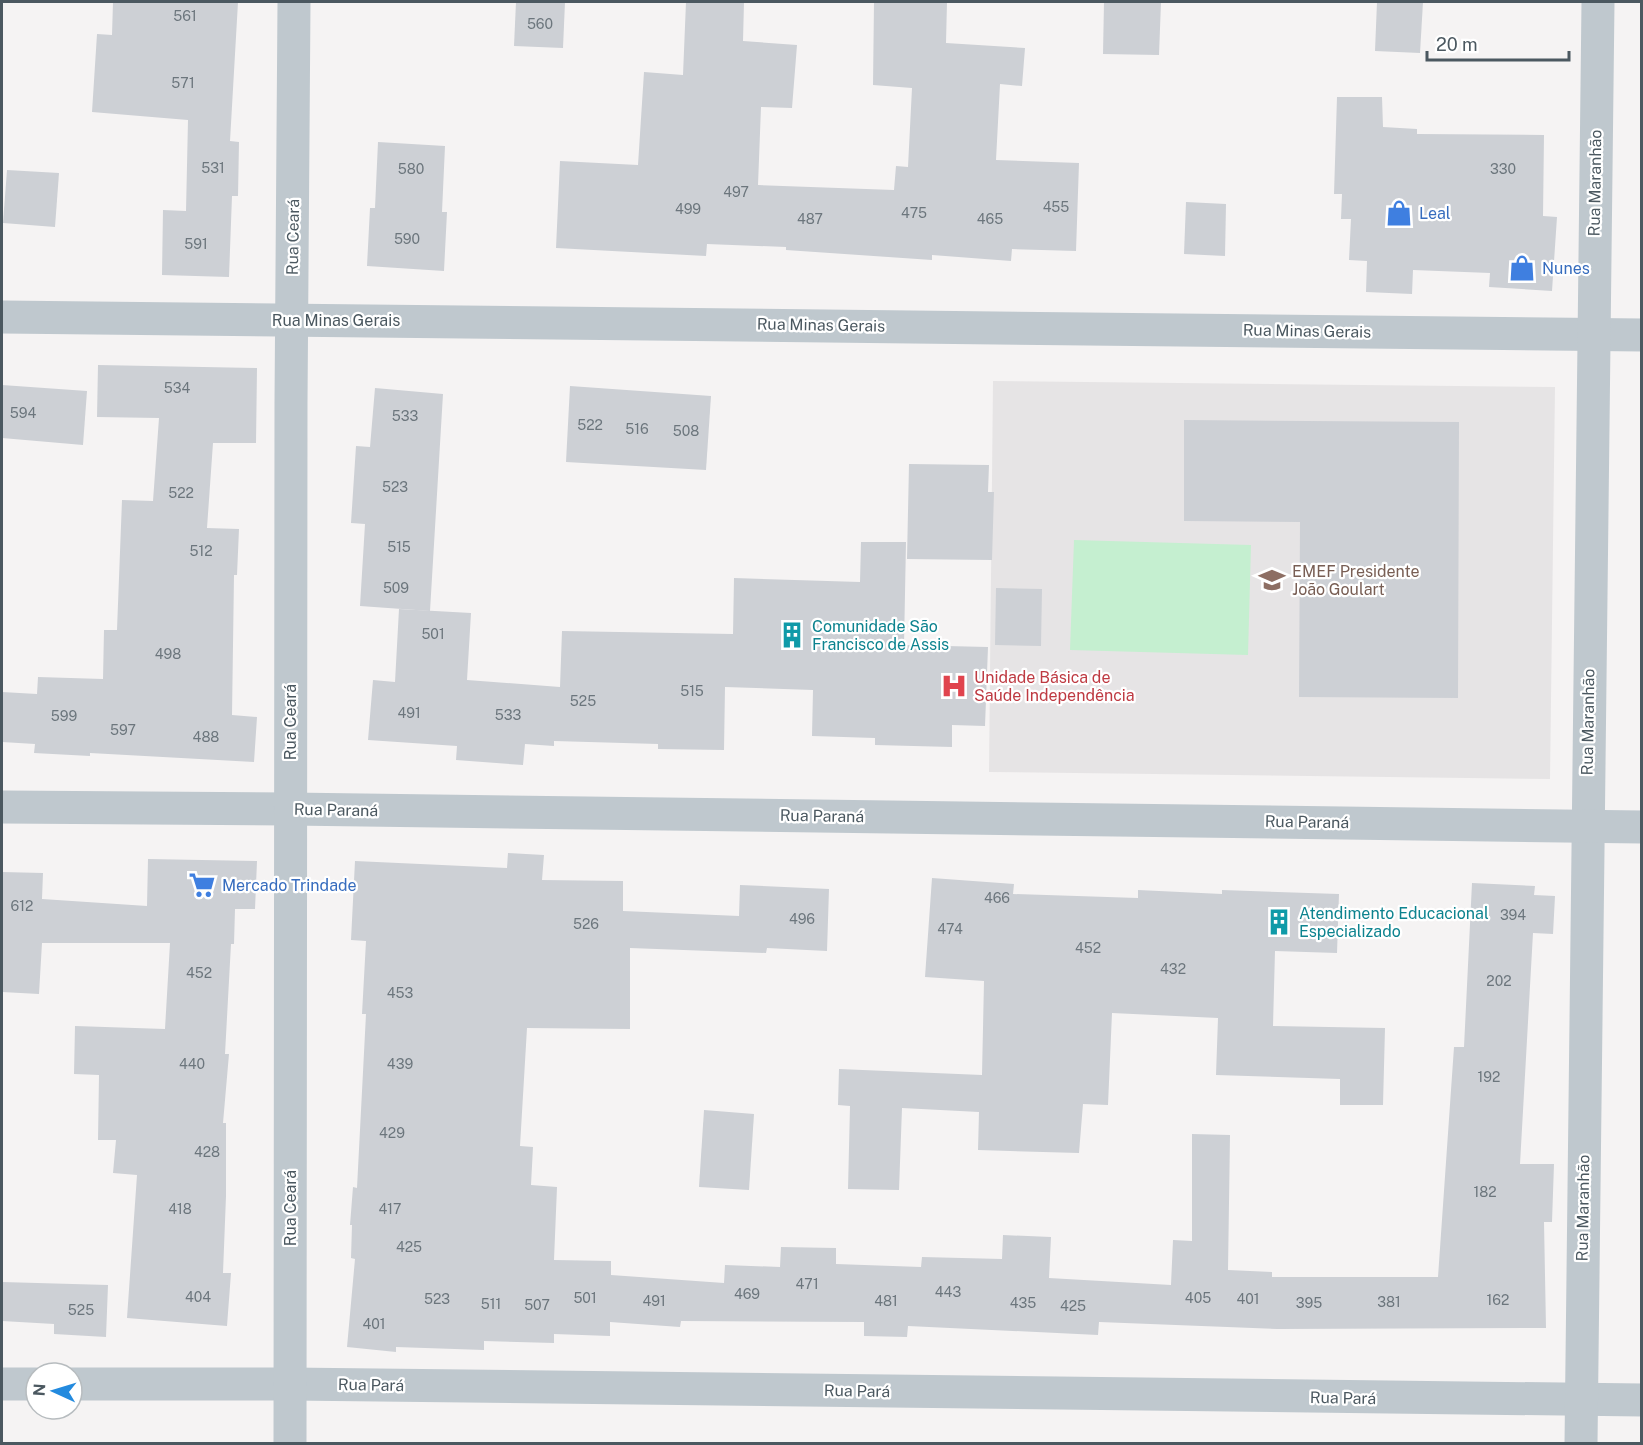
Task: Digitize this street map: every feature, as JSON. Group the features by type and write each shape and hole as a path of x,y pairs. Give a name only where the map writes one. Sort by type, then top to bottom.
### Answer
{"street":[{"name":"Rua Ceará","path":"290,1443 294,2"},
{"name":"Rua Maranhão","path":"1581,1443 1598,2"},
{"name":"Rua Minas Gerais","path":"2,317 1641,335"},
{"name":"Rua Paraná","path":"2,807 1641,827"},
{"path":"2,1384 24,1384"},
{"name":"Rua Pará","path":"84,1384 290,1384 1641,1400"}],"shaded area":[{"name":"EMEF Presidente João Goulart","path":"993,381 1555,387 1550,779 989,772"}],"green space":[{"path":"1074,540 1251,545 1248,655 1070,650"}],"building":[{"path":"113,2 238,2 230,141 239,142 238,196 232,196 229,277 162,275 163,210 186,211 188,120 92,112 97,34 112,35"},
{"path":"516,2 565,2 563,48 514,46"},
{"path":"686,2 744,2 743,41 797,45 792,108 761,107 758,185 894,190 896,166 908,167 912,88 873,85 874,2 947,2 946,43 1025,48 1022,86 1000,84 996,160 1079,163 1076,251 1012,249 1011,261 932,255 932,260 786,250 786,247 707,244 706,256 556,248 560,161 638,165 644,72 683,75"},
{"path":"1104,2 1161,2 1159,55 1103,54"},
{"path":"1377,2 1423,2 1420,53 1375,51"},
{"path":"1337,97 1382,97 1383,127 1417,129 1417,134 1544,135 1543,216 1557,217 1552,291 1489,287 1490,273 1413,270 1412,294 1366,292 1367,261 1349,260 1351,219 1341,219 1342,194 1334,194"},
{"path":"378,142 445,146 442,212 447,212 444,271 367,266 370,208 375,208"},
{"path":"7,170 59,173 55,227 3,223"},
{"path":"1186,202 1226,204 1225,256 1184,254"},
{"path":"98,365 257,368 256,443 213,443 207,528 239,529 237,575 234,575 232,715 257,717 254,762 90,753 90,756 34,753 35,744 2,742 2,692 37,694 38,677 103,679 104,630 117,630 122,500 153,501 159,418 97,417"},
{"path":"2,385 87,391 83,445 2,438"},
{"path":"570,386 711,396 706,470 566,462"},
{"path":"375,388 443,394 430,611 360,606 365,524 351,523 356,446 370,447"},
{"path":"1184,420 1459,422 1458,698 1299,697 1300,522 1184,521"},
{"path":"909,464 989,465 988,492 994,492 992,560 907,559"},
{"path":"861,542 906,542 904,645 988,647 985,726 952,725 952,747 875,745 875,738 812,736 813,690 725,687 724,750 658,749 658,744 554,741 554,746 525,744 523,765 456,760 457,746 368,740 373,680 395,682 399,609 471,613 467,680 560,687 562,631 733,634 734,578 860,582"},
{"path":"996,588 1042,589 1041,646 995,645"},
{"path":"508,853 544,855 542,880 623,881 623,911 739,916 740,885 829,889 827,951 767,948 766,953 630,948 630,1029 527,1028 520,1146 533,1147 531,1185 557,1187 554,1260 611,1261 611,1275 724,1283 725,1265 780,1267 781,1247 836,1248 836,1264 921,1267 922,1257 1002,1259 1003,1235 1051,1237 1049,1278 1171,1285 1173,1240 1192,1241 1192,1134 1230,1135 1228,1270 1272,1272 1272,1277 1438,1277 1454,1047 1464,1047 1472,883 1535,886 1534,895 1555,896 1553,934 1533,933 1520,1164 1554,1164 1552,1222 1544,1222 1546,1328 1277,1329 1099,1322 1098,1335 908,1326 907,1337 864,1336 864,1322 681,1321 680,1327 610,1322 610,1336 554,1334 554,1343 484,1341 484,1350 396,1347 396,1352 347,1347 355,1259 351,1258 352,1225 350,1225 353,1187 357,1188 366,1014 362,1014 366,941 351,940 355,861 507,868"},
{"path":"148,859 257,861 255,909 235,909 234,944 231,944 225,1054 229,1054 223,1123 226,1123 226,1196 223,1273 231,1273 227,1326 127,1318 137,1175 113,1173 116,1140 98,1140 99,1075 74,1074 75,1026 165,1029 170,943 42,943 39,994 2,992 2,872 43,873 42,899 147,906"},
{"path":"932,878 1014,884 1013,894 1138,898 1138,890 1222,894 1222,890 1339,894 1337,953 1275,951 1273,1026 1385,1028 1383,1105 1340,1105 1340,1079 1216,1075 1218,1018 1112,1013 1108,1105 1083,1104 1079,1153 978,1150 979,1112 902,1108 899,1190 848,1189 850,1106 838,1105 839,1069 982,1075 984,981 925,977"},
{"path":"704,1110 754,1114 749,1190 699,1187"},
{"path":"2,1282 108,1285 106,1337 54,1334 54,1324 2,1321"}],"place":[{"name":"Leal","path":"1399,213"},
{"name":"Nunes","path":"1522,268"},
{"name":"EMEF Presidente João Goulart","path":"1272,580"},
{"name":"Comunidade São Francisco de Assis","path":"792,635"},
{"name":"Unidade Básica de Saúde Independência","path":"954,686"},
{"name":"Mercado Trindade","path":"202,885"},
{"name":"Atendimento Educacional Especializado","path":"1279,922"}]}
